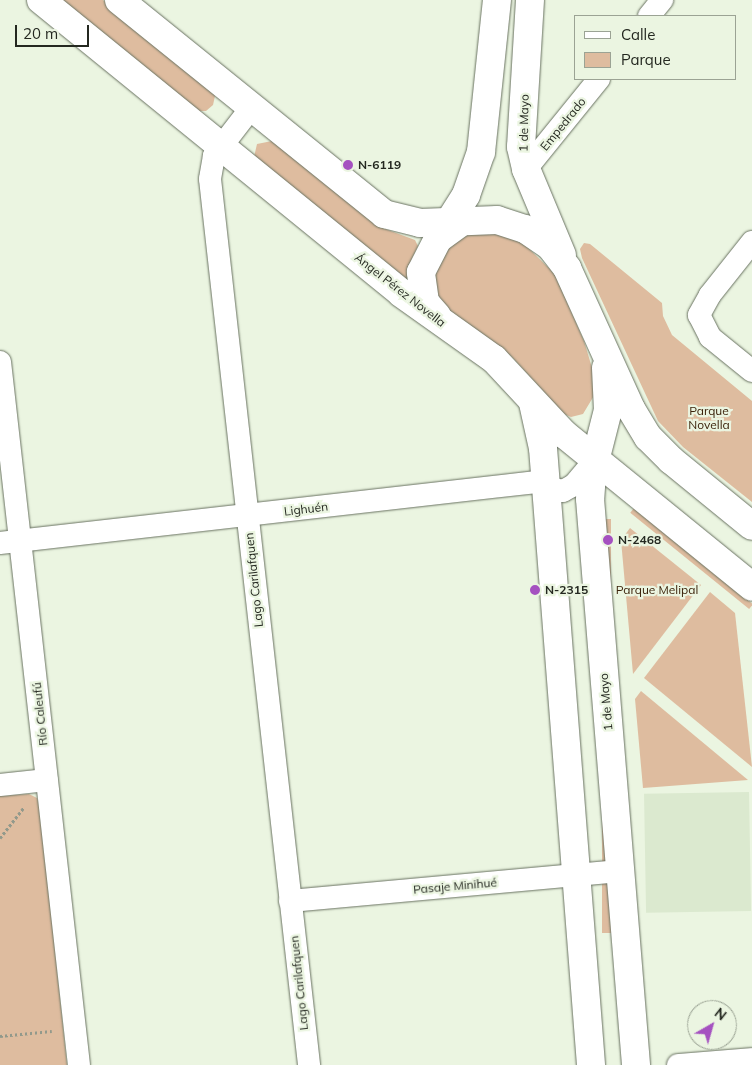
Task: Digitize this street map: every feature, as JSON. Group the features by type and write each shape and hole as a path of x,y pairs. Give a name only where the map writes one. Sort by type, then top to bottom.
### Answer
{"main road":[{"name":"Ángel Pérez Novella","path":"41,0 401,293 494,359 564,434 752,587"},
{"path":"119,0 384,214 420,223 452,227 496,220 525,229 550,246 568,268 631,408 648,437 671,460 752,526"},
{"path":"451,330 432,312 422,292 424,262 452,227 473,181 481,152 497,0"},
{"name":"1 de Mayo","path":"530,0 521,137 526,169 568,268"},
{"name":"1 de Mayo","path":"600,341 609,398 596,459 590,500 636,1065"},
{"path":"532,399 541,436 591,1065"}],"street":[{"path":"650,15 662,0"},
{"name":"Empedrado","path":"526,169 598,80"},
{"name":"Lago Carilafquen","path":"251,108 214,156 210,179 309,1065"},
{"path":"752,242 710,295 699,315 710,338 752,371"},
{"name":"Río Caleufú","path":"0,362 10,542 47,780 79,1065"},
{"name":"Lighuén","path":"10,542 545,482 554,489 567,490 596,459"},
{"path":"0,785 47,780"},
{"name":"Pasaje Minihué","path":"290,901 620,871"},
{"path":"678,1065 752,1059"}],"path":[{"path":"0,838 29,801"},
{"path":"0,1036 55,1031"}],"shaded area":[{"path":"749,792 751,911 646,913 644,794"}],"green space":[{"path":"59,0 103,0 210,87 215,96 213,105 206,111 197,111"},
{"path":"272,141 380,227 415,240 418,246 409,265 408,280 254,157 257,144"},
{"path":"477,231 492,231 522,242 555,274 584,341 593,371 595,394 583,414 571,417 564,414 511,356 451,315 437,300 434,278 445,252 464,235"},
{"name":"Parque Novella","path":"584,243 590,244 662,303 663,316 672,335 752,401 752,502 683,447 658,421 582,258 580,249"},
{"path":"634,508 752,604 749,609 630,513"},
{"path":"602,519 611,519 611,933 602,933"},
{"name":"Parque Melipal","path":"630,528 701,585 633,674 621,540"},
{"path":"710,592 735,613 752,767 644,678"},
{"path":"641,691 748,780 643,788 635,699"},
{"path":"29,794 37,798 40,806 67,1065 0,1065 0,796"}],"place":[{"name":"N-6119","path":"348,165"},
{"name":"N-2468","path":"608,540"},
{"name":"N-2315","path":"535,590"}]}
